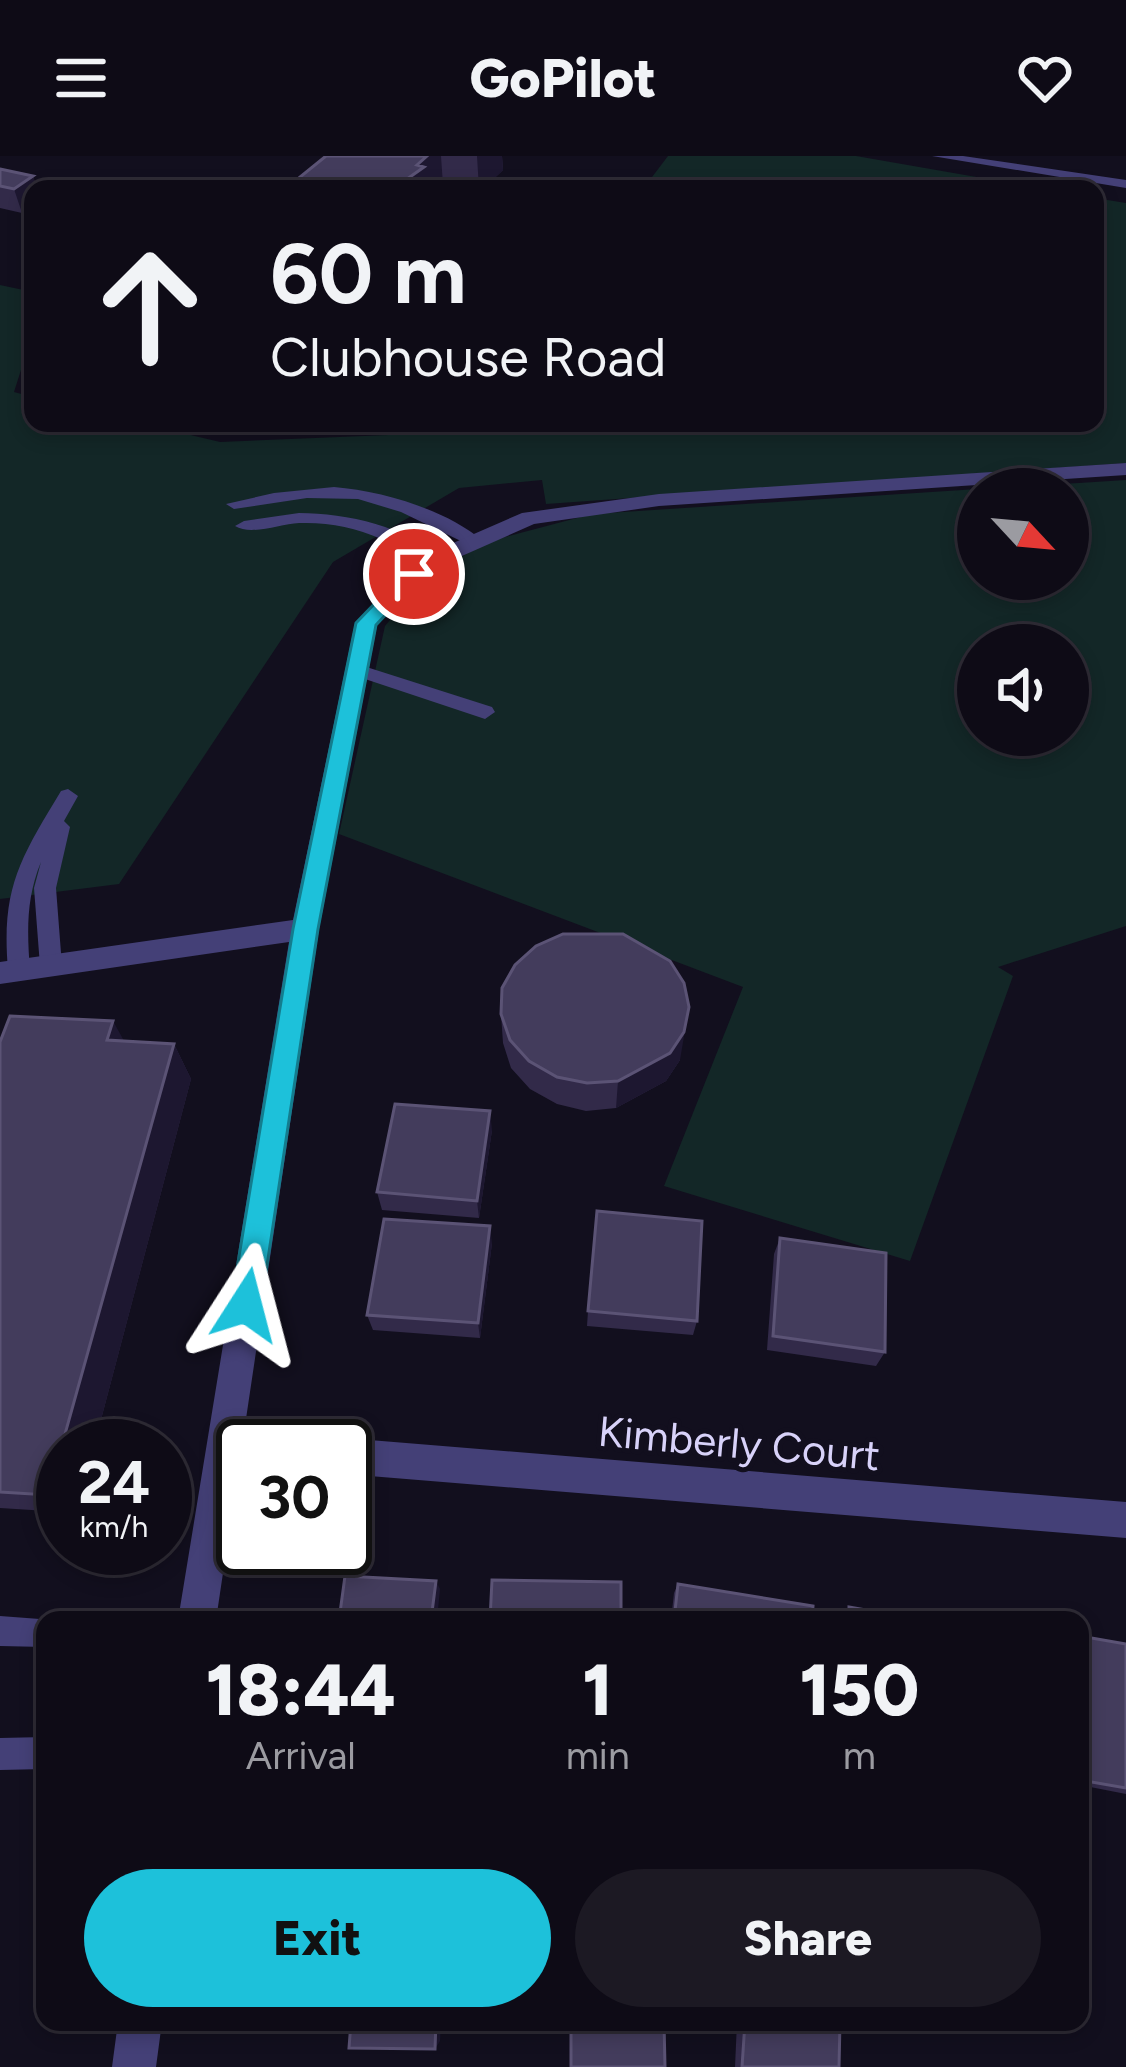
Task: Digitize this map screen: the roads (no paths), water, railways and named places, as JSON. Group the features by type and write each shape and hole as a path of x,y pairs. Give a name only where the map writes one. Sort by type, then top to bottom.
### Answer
{"street":[{"path":"237,1419 305,929 366,623 400,585 435,559 473,540 529,518 598,506 1126,469"},
{"path":"9,972 305,929"},
{"name":"Kimberly Court","path":"372,1458 1126,1520"},
{"path":"199,1611 216,1529"},
{"path":"134,2067 139,2031"}],"lane":[{"path":"934,156 1099,180"},
{"path":"934,156 1038,180"},
{"path":"1023,156 1126,169"},
{"path":"234,504 326,489 360,490 396,501 473,540"},
{"path":"244,526 304,514 338,516 375,527 435,559"},
{"path":"357,670 485,712"},
{"path":"9,972 19,880 68,796 45,887 51,966"},
{"path":"0,1631 36,1632"},
{"path":"0,1754 36,1753"}]}
